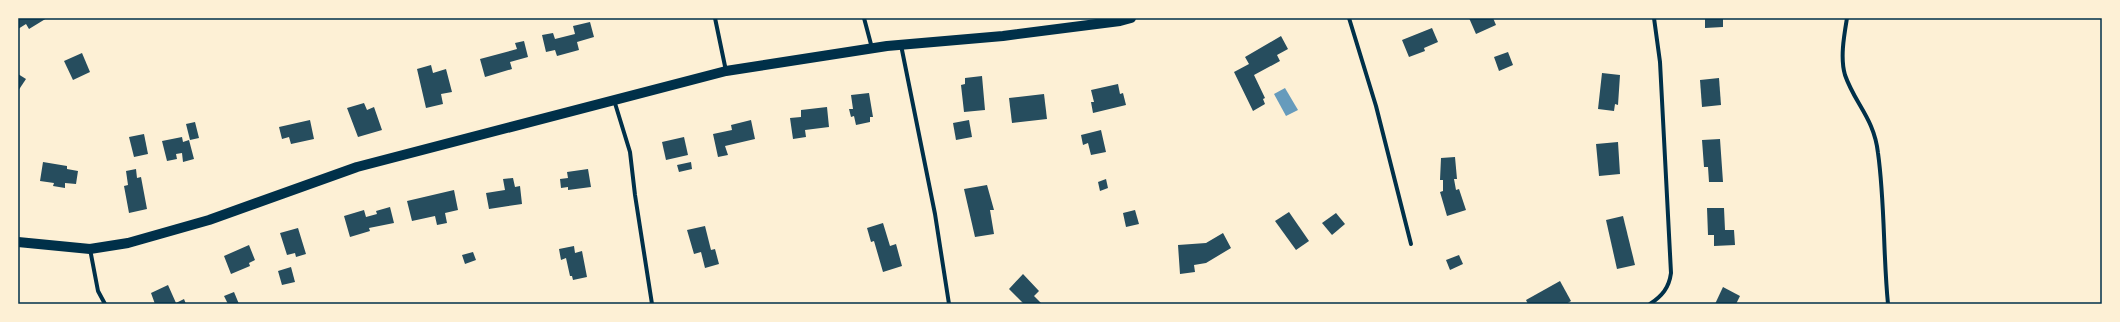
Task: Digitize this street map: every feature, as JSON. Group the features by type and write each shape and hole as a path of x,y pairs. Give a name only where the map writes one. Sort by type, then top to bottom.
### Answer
{"main road":[{"path":"18,242 90,249 128,243 209,220 357,167 726,71 872,48 1003,36 1120,21 1131,18"}],"street":[{"path":"715,18 726,71"},
{"path":"864,18 872,48"},
{"path":"1349,18 1376,106 1411,244"},
{"path":"1650,304 1666,291 1670,283 1671,273 1660,62 1654,18"},
{"path":"1847,18 1843,62 1845,74 1875,132 1878,152 1883,204 1888,304"},
{"path":"901,45 935,214 949,304"},
{"path":"614,100 631,158 634,195 652,304"},
{"path":"90,249 98,292 105,304"}],"water":[{"path":"1285,88 1298,110 1286,116 1274,94"}],"building":[{"path":"18,18 47,18 29,29 26,24 18,29"},
{"path":"1469,18 1493,18 1496,25 1476,34"},
{"path":"1705,18 1723,18 1723,27 1705,28"},
{"path":"590,22 594,37 577,42 579,50 557,56 555,50 546,52 542,35 553,33 555,39 575,34 573,26"},
{"path":"1432,28 1438,42 1424,48 1425,51 1409,57 1402,40"},
{"path":"1281,36 1288,49 1277,55 1280,61 1254,75 1265,98 1263,99 1265,104 1253,111 1234,72 1249,64 1245,57"},
{"path":"524,41 528,57 510,62 512,69 485,77 480,59 517,49 515,43"},
{"path":"1508,52 1513,65 1499,71 1494,57"},
{"path":"82,53 90,72 73,80 64,61"},
{"path":"431,65 433,73 446,69 452,92 441,94 443,104 426,108 417,69"},
{"path":"1602,73 1620,75 1618,105 1615,104 1614,111 1598,109"},
{"path":"18,74 26,79 18,91"},
{"path":"982,76 985,110 964,112 961,85 965,84 965,78"},
{"path":"1719,78 1721,105 1702,107 1700,80"},
{"path":"1118,84 1120,94 1123,93 1126,105 1093,113 1091,102 1094,102 1091,90"},
{"path":"869,93 873,117 870,117 870,122 856,125 854,116 851,117 849,109 853,109 851,95"},
{"path":"1044,94 1047,119 1012,123 1009,98"},
{"path":"364,103 367,110 374,107 382,130 358,137 347,108"},
{"path":"827,107 829,127 805,130 806,137 793,139 790,118 801,117 801,110"},
{"path":"310,120 314,139 291,144 289,137 282,139 279,127"},
{"path":"751,120 755,139 725,146 728,155 718,157 713,134 732,130 731,125"},
{"path":"969,120 972,137 956,140 953,123"},
{"path":"195,122 199,138 190,140 186,124"},
{"path":"1101,130 1106,152 1091,155 1088,143 1083,145 1081,135"},
{"path":"144,134 148,154 134,157 129,137"},
{"path":"182,137 183,142 189,140 194,159 183,162 182,153 176,154 177,159 167,161 162,141"},
{"path":"684,137 688,155 666,160 662,142"},
{"path":"1720,139 1723,182 1709,182 1708,167 1704,167 1702,140"},
{"path":"1618,142 1620,174 1599,176 1596,144"},
{"path":"1455,157 1457,179 1454,179 1456,190 1459,189 1466,210 1447,216 1440,192 1443,191 1443,180 1440,180 1441,158"},
{"path":"43,162 67,166 67,169 78,171 76,184 65,183 65,188 53,186 54,183 40,181"},
{"path":"691,162 692,169 679,172 677,165"},
{"path":"136,169 137,178 141,177 147,209 129,213 124,186 128,185 126,171"},
{"path":"588,169 591,187 568,190 568,187 561,188 560,179 568,178 567,172"},
{"path":"513,178 515,187 520,186 522,204 489,209 486,193 505,190 503,179"},
{"path":"1106,179 1108,188 1100,191 1098,182"},
{"path":"987,185 994,210 990,210 994,234 975,237 964,189"},
{"path":"454,190 458,210 445,213 447,223 437,225 435,216 412,221 407,201"},
{"path":"390,207 394,223 369,228 370,231 350,237 344,216 364,210 366,217 377,214 376,211"},
{"path":"1707,208 1724,208 1725,230 1734,230 1735,245 1714,246 1714,235 1708,235"},
{"path":"1135,210 1139,224 1126,227 1123,213"},
{"path":"1289,212 1309,241 1296,250 1275,221"},
{"path":"1336,213 1345,224 1332,235 1322,223"},
{"path":"1623,216 1635,265 1617,269 1606,220"},
{"path":"883,223 890,246 896,244 902,266 883,272 874,241 871,242 867,228"},
{"path":"705,226 711,250 715,249 719,264 705,268 701,252 694,254 687,230"},
{"path":"298,228 306,254 296,257 295,253 287,255 280,233"},
{"path":"1223,233 1231,248 1206,263 1194,265 1195,272 1180,274 1178,245 1206,243"},
{"path":"249,245 255,260 249,263 250,266 231,274 224,256"},
{"path":"574,246 575,253 582,251 587,277 573,280 572,276 570,276 566,258 561,260 559,249"},
{"path":"473,252 476,260 465,264 462,255"},
{"path":"1459,255 1463,264 1450,270 1446,260"},
{"path":"291,267 295,282 282,285 278,271"},
{"path":"1023,274 1039,291 1034,296 1042,304 1024,304 1009,289"},
{"path":"1560,281 1571,301 1566,304 1528,304 1526,300"},
{"path":"168,285 176,303 184,299 186,304 155,304 151,293"},
{"path":"1723,287 1740,296 1736,304 1715,304"},
{"path":"234,292 239,304 228,304 224,296"}]}
